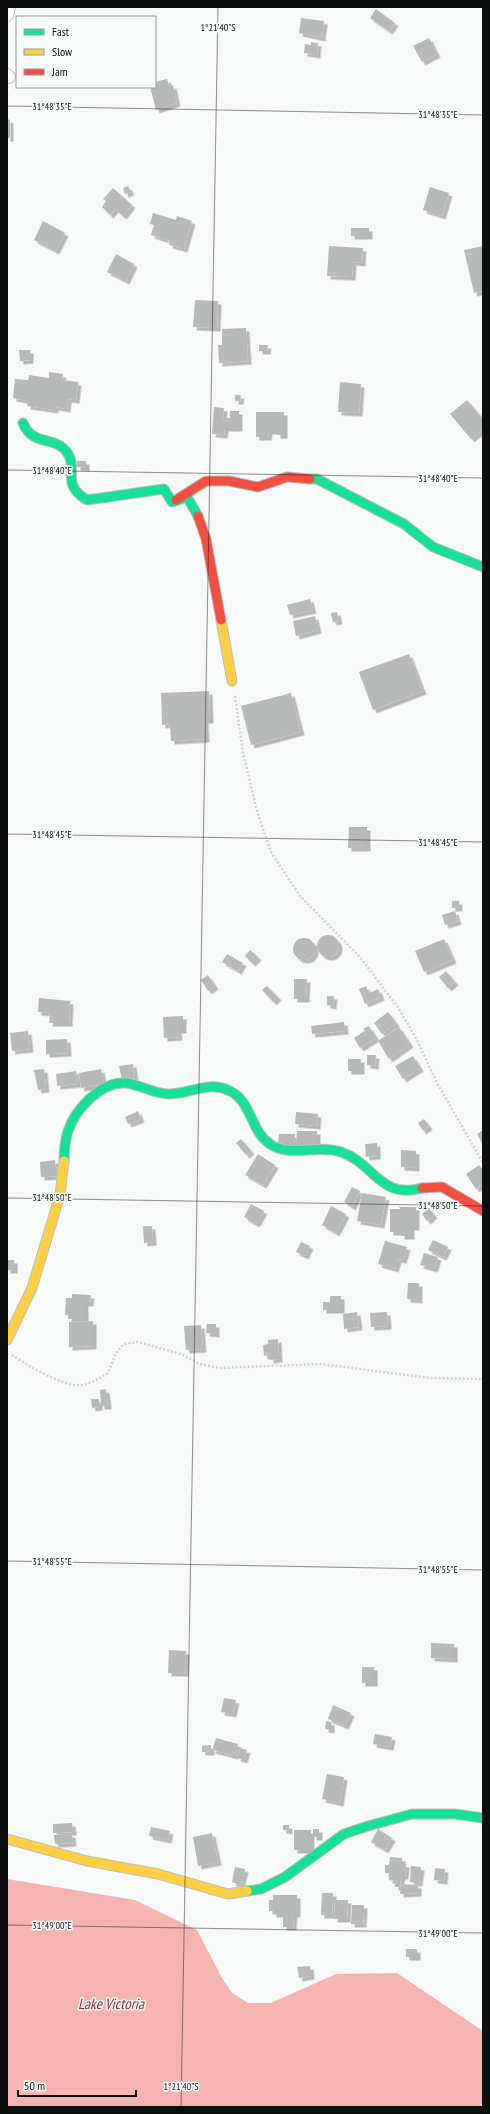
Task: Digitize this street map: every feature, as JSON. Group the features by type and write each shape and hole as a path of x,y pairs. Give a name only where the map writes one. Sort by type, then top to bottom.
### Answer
{"street":[{"path":"7,15 9,7"},
{"path":"22,423 29,435 62,447 68,454 72,485 78,496 86,500 164,489 172,502"},
{"path":"172,502 206,481 229,481 258,487 287,477 317,479 404,524 432,547 483,567"},
{"path":"172,502 187,497 197,512 206,539 232,681"},
{"path":"7,1340 31,1292 40,1257 52,1227 62,1184 66,1137 72,1123 98,1094 112,1084 136,1085 167,1094 203,1086 226,1089 238,1096 247,1106 264,1141 278,1148 316,1148 342,1151 386,1184 400,1191 414,1192 436,1186 448,1189 483,1211"},
{"path":"7,1839 87,1860 158,1874 228,1894 261,1890 285,1877 344,1834 368,1826 412,1814 455,1814 483,1818"}],"path":[{"path":"232,681 243,753 257,811 270,852 300,896 360,957 399,1009 483,1163"},
{"path":"9,1353 20,1361 65,1382 82,1385 108,1373 116,1353 124,1344 138,1342 181,1354 200,1364 219,1368 322,1364 431,1378 483,1379"}],"water":[{"name":"Lake Victoria","path":"7,1879 135,1900 197,1930 222,1978 232,1993 248,2003 271,2003 336,1974 397,1973 483,2031 483,2107 7,2107"}],"building":[{"path":"376,9 395,23 389,31 370,18"},
{"path":"301,18 324,21 322,38 299,33"},
{"path":"429,38 437,54 422,62 413,46"},
{"path":"311,42 318,43 317,55 304,53 305,44 311,45"},
{"path":"167,79 169,86 173,85 177,103 156,110 150,88 156,88 156,82"},
{"path":"7,119 10,120 10,138 7,138"},
{"path":"128,186 131,192 125,194 123,188"},
{"path":"430,187 449,193 442,216 423,210"},
{"path":"113,188 132,205 123,216 115,209 110,215 102,207 106,201 103,199"},
{"path":"153,213 176,220 177,216 192,221 184,249 169,245 170,241 151,235 154,225 150,224"},
{"path":"43,221 65,233 56,251 34,240"},
{"path":"351,228 369,228 369,236 351,236"},
{"path":"329,246 363,248 362,263 353,262 352,277 327,276"},
{"path":"483,246 483,291 474,293 464,250"},
{"path":"116,254 134,264 126,281 107,272"},
{"path":"195,300 218,301 217,328 193,327"},
{"path":"246,328 248,361 219,363 218,345 222,345 222,329"},
{"path":"259,345 268,345 267,351 259,351"},
{"path":"19,350 30,350 30,360 20,361"},
{"path":"49,372 63,374 62,380 78,382 76,400 68,399 67,409 55,407 55,410 27,406 28,401 13,398 15,379 28,380 29,375 49,378"},
{"path":"340,382 361,384 359,413 338,412"},
{"path":"235,395 241,395 240,401 235,401"},
{"path":"467,400 483,419 483,429 471,439 450,414"},
{"path":"214,407 224,408 223,418 230,418 230,411 239,411 239,428 225,428 224,435 212,434"},
{"path":"256,412 284,412 284,435 277,435 277,431 269,431 268,437 256,437"},
{"path":"77,461 86,461 86,468 77,467"},
{"path":"310,599 313,610 290,615 287,605"},
{"path":"337,612 339,621 333,622 331,613"},
{"path":"315,616 318,630 296,636 293,621"},
{"path":"409,654 423,691 373,710 359,672"},
{"path":"209,691 210,720 205,720 206,739 171,741 170,724 162,725 161,693"},
{"path":"291,693 301,732 251,745 241,706"},
{"path":"349,827 367,827 367,848 348,848"},
{"path":"452,901 459,901 459,908 452,908"},
{"path":"455,911 458,921 445,925 442,915"},
{"path":"324,935 332,935 339,942 339,950 332,957 324,957 317,950 317,942"},
{"path":"304,938 312,941 315,949 312,957 304,960 296,957 293,949 296,941"},
{"path":"444,939 453,960 424,972 415,951"},
{"path":"250,950 258,957 252,963 245,956"},
{"path":"227,954 243,963 238,971 222,962"},
{"path":"446,971 455,982 448,988 439,977"},
{"path":"208,975 215,986 208,991 201,980"},
{"path":"294,979 307,979 306,999 294,999"},
{"path":"267,986 278,997 273,1002 262,990"},
{"path":"366,986 369,993 378,989 381,997 365,1004 359,989"},
{"path":"327,996 334,996 333,1006 327,1005"},
{"path":"39,998 70,1001 69,1023 49,1023 50,1013 38,1012"},
{"path":"388,1012 396,1023 382,1034 374,1023"},
{"path":"183,1016 183,1030 178,1030 179,1037 164,1038 163,1017"},
{"path":"344,1022 345,1031 312,1034 311,1026"},
{"path":"369,1026 376,1038 360,1048 354,1038 365,1031 363,1029"},
{"path":"399,1027 410,1044 389,1059 378,1041"},
{"path":"28,1031 30,1049 12,1051 10,1033"},
{"path":"67,1039 68,1053 46,1054 46,1040"},
{"path":"367,1055 376,1055 375,1066 367,1065"},
{"path":"413,1056 420,1068 403,1079 395,1066"},
{"path":"348,1059 361,1059 361,1071 348,1071"},
{"path":"133,1064 135,1078 122,1080 119,1066"},
{"path":"44,1069 46,1089 38,1090 34,1070"},
{"path":"101,1069 104,1084 81,1088 79,1073"},
{"path":"76,1071 78,1084 57,1086 56,1074"},
{"path":"138,1111 141,1119 128,1124 125,1117"},
{"path":"296,1112 318,1114 317,1126 295,1124"},
{"path":"424,1119 429,1126 423,1131 418,1123"},
{"path":"483,1130 483,1145 477,1134"},
{"path":"297,1131 317,1131 317,1148 296,1147"},
{"path":"279,1134 295,1134 294,1143 278,1143"},
{"path":"241,1139 251,1151 246,1155 236,1143"},
{"path":"377,1143 377,1156 366,1157 365,1144"},
{"path":"401,1150 416,1151 416,1168 401,1167"},
{"path":"258,1154 275,1165 263,1185 245,1175"},
{"path":"55,1160 56,1167 61,1176 41,1177 40,1162"},
{"path":"479,1165 483,1170 483,1184 476,1189 466,1174"},
{"path":"352,1187 360,1191 352,1207 344,1202"},
{"path":"362,1193 386,1197 381,1225 357,1221"},
{"path":"251,1204 264,1211 256,1224 244,1217"},
{"path":"331,1206 346,1214 336,1233 322,1225"},
{"path":"399,1207 416,1207 416,1227 411,1227 411,1236 401,1236 401,1232 390,1232 390,1209 400,1209"},
{"path":"429,1208 434,1215 427,1221 422,1214"},
{"path":"143,1226 152,1226 153,1242 144,1243"},
{"path":"433,1240 448,1247 443,1257 428,1250"},
{"path":"385,1241 407,1247 403,1260 398,1259 395,1269 378,1264"},
{"path":"301,1242 310,1246 305,1256 296,1252"},
{"path":"424,1253 438,1257 434,1269 420,1265"},
{"path":"7,1260 14,1260 14,1270 7,1270"},
{"path":"408,1283 419,1283 419,1300 407,1299"},
{"path":"72,1294 91,1295 90,1303 85,1303 85,1319 68,1319 68,1315 65,1315 66,1298 72,1298"},
{"path":"330,1296 341,1296 341,1310 323,1310 323,1302 330,1302"},
{"path":"357,1312 359,1327 344,1329 343,1314"},
{"path":"387,1312 388,1326 371,1327 370,1313"},
{"path":"93,1321 93,1346 69,1347 69,1322"},
{"path":"207,1324 216,1324 216,1334 206,1333"},
{"path":"201,1325 203,1349 186,1350 184,1326"},
{"path":"278,1339 279,1359 270,1360 270,1355 264,1356 263,1345 268,1344 268,1340"},
{"path":"106,1389 108,1406 101,1406 100,1390"},
{"path":"91,1399 99,1399 99,1407 92,1408"},
{"path":"431,1643 454,1644 454,1659 431,1658"},
{"path":"169,1650 186,1651 185,1673 168,1673"},
{"path":"362,1667 374,1667 374,1683 362,1683"},
{"path":"224,1698 236,1700 233,1714 221,1712"},
{"path":"333,1705 351,1713 345,1726 328,1719"},
{"path":"326,1721 331,1722 331,1730 325,1729"},
{"path":"375,1734 392,1737 390,1747 373,1744"},
{"path":"216,1738 238,1744 235,1756 212,1750"},
{"path":"211,1745 211,1752 202,1752 202,1746"},
{"path":"240,1748 247,1750 244,1760 237,1758"},
{"path":"327,1774 344,1777 340,1803 322,1799"},
{"path":"72,1823 73,1832 53,1833 53,1824"},
{"path":"283,1825 289,1825 289,1831 283,1830"},
{"path":"151,1827 170,1831 168,1840 149,1836"},
{"path":"313,1829 319,1829 319,1837 313,1837"},
{"path":"378,1829 392,1838 385,1850 371,1842"},
{"path":"294,1830 311,1830 311,1850 294,1850"},
{"path":"212,1833 218,1862 198,1866 193,1837"},
{"path":"72,1834 73,1843 55,1844 54,1835"},
{"path":"390,1857 402,1858 402,1864 406,1864 405,1876 402,1876 399,1887 395,1887 395,1881 389,1880 389,1873 385,1873 385,1865 389,1865"},
{"path":"411,1866 421,1867 419,1883 410,1882"},
{"path":"235,1867 245,1869 241,1885 232,1882"},
{"path":"435,1868 445,1869 444,1881 434,1880"},
{"path":"401,1884 418,1885 418,1893 400,1894"},
{"path":"322,1893 333,1893 332,1915 321,1915"},
{"path":"273,1895 297,1895 297,1914 294,1914 293,1927 283,1927 283,1914 273,1914 273,1911 269,1911 269,1900 273,1900"},
{"path":"335,1900 348,1900 347,1919 334,1919"},
{"path":"352,1905 364,1905 363,1924 351,1924"},
{"path":"406,1949 417,1949 417,1957 406,1957"},
{"path":"310,1966 311,1976 299,1978 297,1967"}],"traffic: fast":[{"path":"23,423 32,435 61,446 66,451 70,457 71,476 74,488 87,500 164,489 172,502 187,497 198,516"},
{"path":"310,479 317,479 404,524 433,547 483,567"},
{"path":"64,1161 66,1138 76,1114 90,1098 107,1087 125,1083 163,1094 213,1087 228,1090 236,1095 247,1108 263,1138 278,1148 295,1151 323,1149 341,1152 362,1164 387,1185 396,1189 408,1190 422,1188"},
{"path":"247,1891 261,1889 285,1877 344,1834 368,1826 412,1814 455,1814 483,1818"}],"traffic: slow":[{"path":"221,620 232,681"},
{"path":"7,1340 32,1288 60,1195 64,1161"},
{"path":"7,1839 87,1861 158,1874 228,1894 247,1891"}],"traffic: jam":[{"path":"176,500 206,481 229,481 258,487 287,477 310,479"},
{"path":"198,516 206,539 221,620"},
{"path":"422,1188 442,1187 483,1211"}]}
